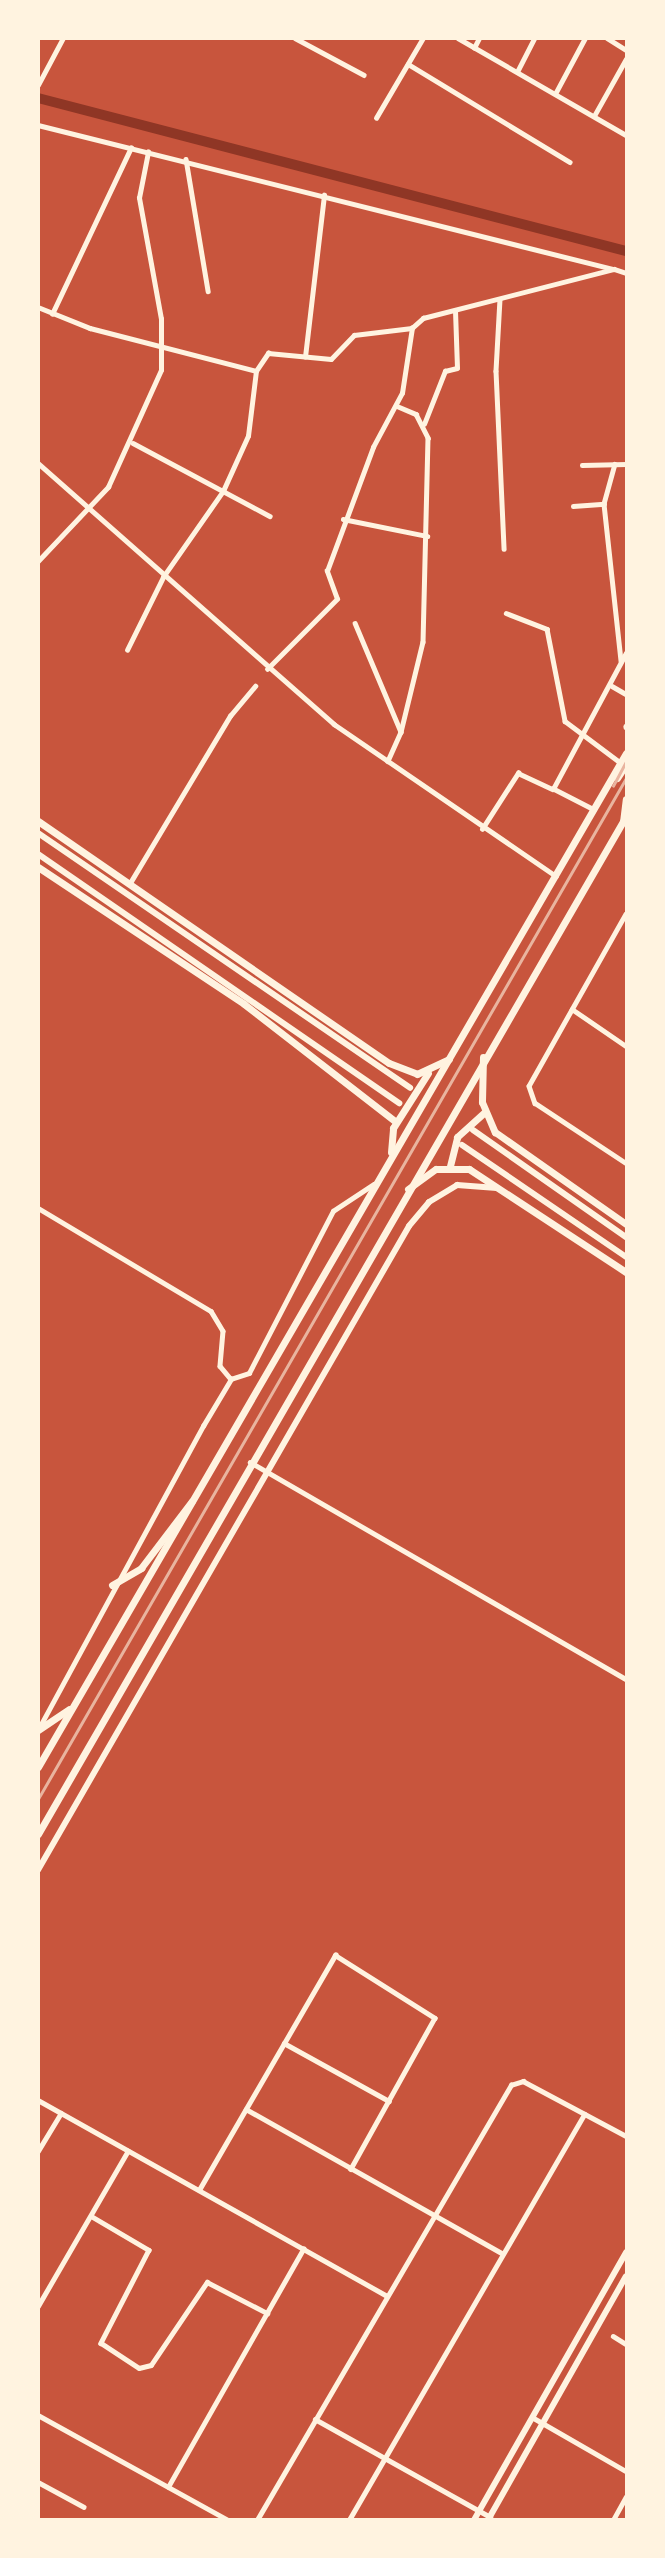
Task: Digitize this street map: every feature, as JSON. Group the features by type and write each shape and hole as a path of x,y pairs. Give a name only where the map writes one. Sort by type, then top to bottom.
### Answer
{"main road":[{"path":"38,1767 391,1154 624,763 626,753"},
{"path":"38,1833 483,1056 625,819 626,799"},
{"path":"38,821 389,1063 428,1073"},
{"path":"38,867 244,1004 396,1122"},
{"path":"483,1056 484,1113 502,1140 626,1224"},
{"path":"391,1154 396,1122 428,1073 450,1059"},
{"path":"405,1192 450,1166 457,1137 484,1113"},
{"path":"450,1166 502,1188 626,1272"},
{"path":"113,1585 141,1568 174,1517 193,1501"},
{"path":"38,1729 79,1698"}],"street":[{"path":"38,85 63,38"},
{"path":"295,38 364,75"},
{"path":"376,118 423,38"},
{"path":"458,38 626,135"},
{"path":"474,48 479,38"},
{"path":"516,72 534,38"},
{"path":"555,94 585,38"},
{"path":"607,38 626,50"},
{"path":"594,116 626,59"},
{"path":"408,64 569,162"},
{"path":"38,125 186,159 626,273"},
{"path":"52,314 131,148"},
{"path":"38,561 91,509 133,443 164,346 139,198 148,152"},
{"path":"186,159 208,291"},
{"path":"305,357 324,195"},
{"path":"127,650 163,577 223,491 248,436 256,371 268,353 331,359 364,332 412,328 424,318 614,270"},
{"path":"500,299 496,370 504,549"},
{"path":"38,307 52,314 256,371"},
{"path":"388,761 401,732 424,642 427,536 424,424 445,371 457,368 455,311"},
{"path":"267,670 337,599 327,571 344,519 397,405 412,328"},
{"path":"397,405 424,424"},
{"path":"133,443 270,516"},
{"path":"38,463 267,670 482,829 556,876"},
{"path":"615,464 604,504 621,662"},
{"path":"582,465 626,464"},
{"path":"573,506 604,504"},
{"path":"344,519 427,536"},
{"path":"506,613 547,629 565,721 582,738 624,763"},
{"path":"355,623 401,732"},
{"path":"553,789 612,686 626,653"},
{"path":"612,686 626,694"},
{"path":"130,883 230,716 255,687"},
{"path":"482,829 518,773 596,807"},
{"path":"38,833 410,1088"},
{"path":"38,854 399,1102"},
{"path":"626,914 531,1080 530,1093 535,1103 626,1163"},
{"path":"572,1009 626,1046"},
{"path":"473,1130 626,1237"},
{"path":"463,1145 626,1257"},
{"path":"38,1729 113,1585 231,1379 249,1373 333,1211 377,1182"},
{"path":"38,1870 418,1214 457,1185 502,1188"},
{"path":"38,1208 211,1311 223,1331 220,1366 231,1379"},
{"path":"249,1461 626,1679"},
{"path":"199,2190 335,1955 435,2018 351,2169"},
{"path":"284,2043 389,2101"},
{"path":"257,2519 433,2215 516,2082 626,2136"},
{"path":"38,2100 386,2295"},
{"path":"246,2109 502,2253"},
{"path":"38,2151 61,2113"},
{"path":"349,2519 584,2114"},
{"path":"38,2306 128,2151"},
{"path":"91,2216 149,2250 102,2343 139,2368 150,2365 206,2282 267,2313"},
{"path":"168,2487 303,2249"},
{"path":"474,2519 626,2252"},
{"path":"315,2419 489,2518 626,2276"},
{"path":"613,2336 626,2344"},
{"path":"38,2415 228,2519"},
{"path":"532,2417 626,2471"},
{"path":"38,2482 84,2507"},
{"path":"613,2519 626,2497"}],"waterway":[{"path":"38,98 626,251"}],"railway":[{"path":"613,786 626,762"},
{"path":"38,1799 626,778"}]}
